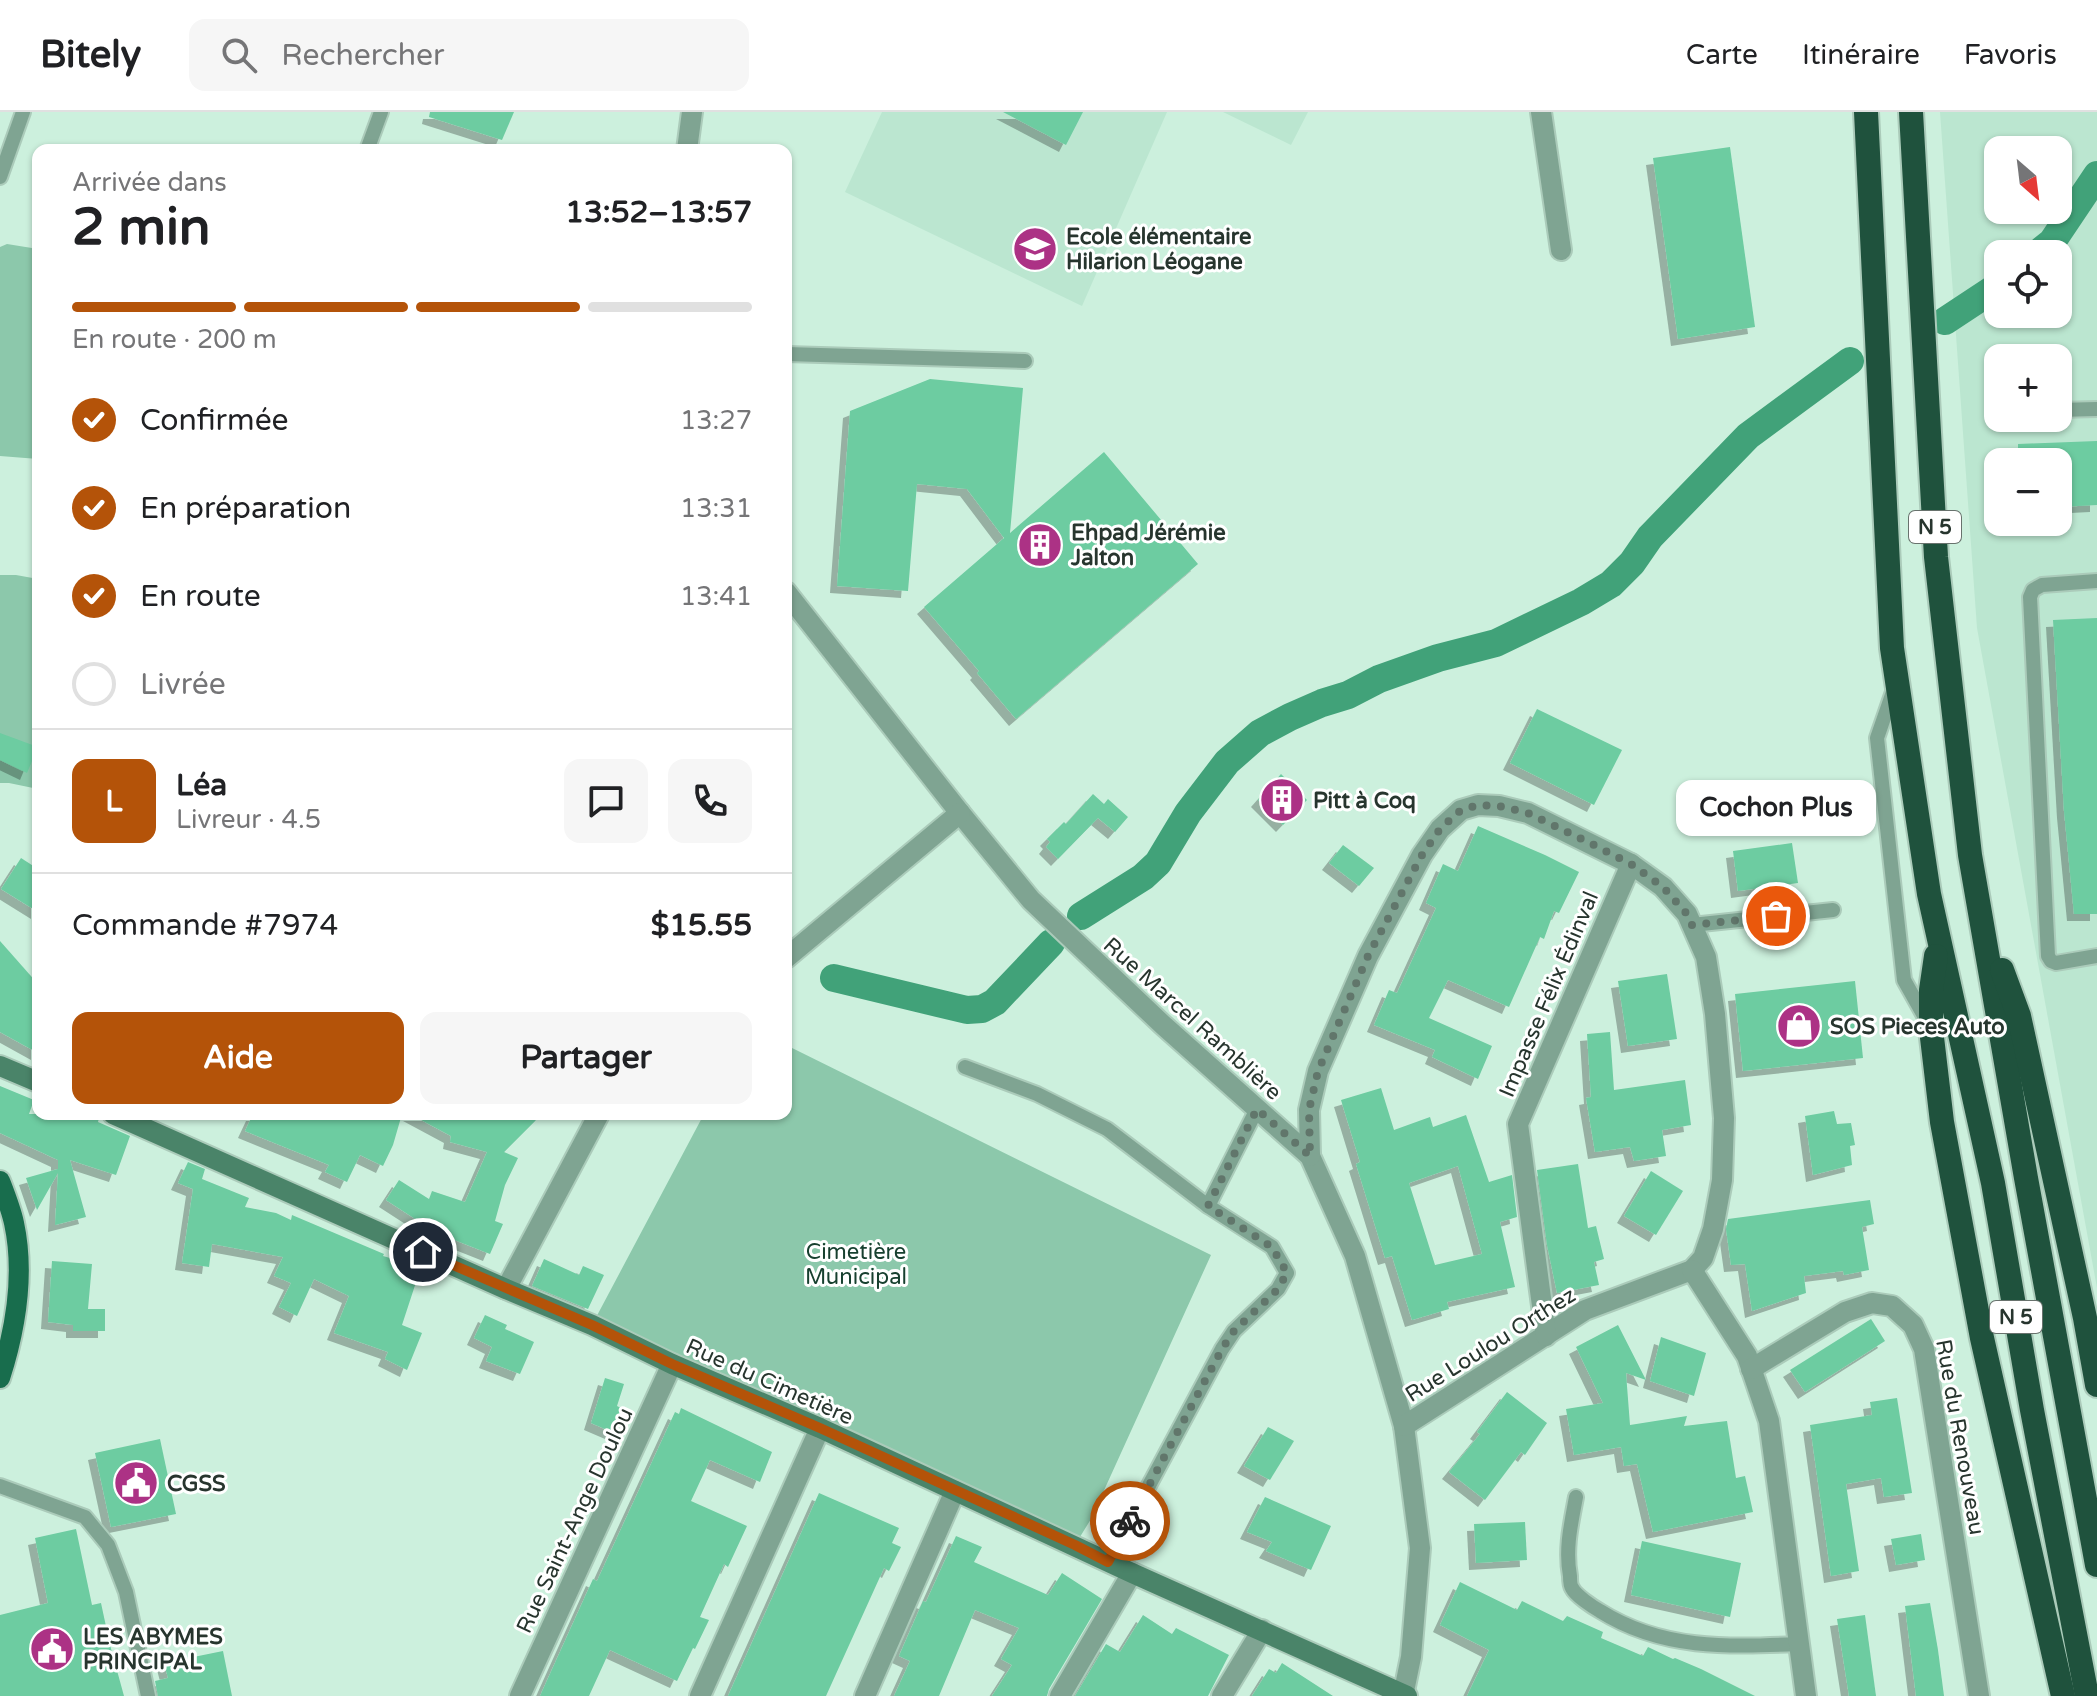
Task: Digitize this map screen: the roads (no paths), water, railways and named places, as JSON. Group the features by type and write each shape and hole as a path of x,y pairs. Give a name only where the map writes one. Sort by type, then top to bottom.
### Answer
{"highway":[{"name":"N 5","path":"1866,112 1892,648 1929,894 1993,1183 2032,1410 2087,1696"},
{"name":"N 5","path":"1911,112 1936,557 1970,855 2097,1565"},
{"path":"1986,939 2005,977 2019,1016 2097,1385"},
{"path":"1939,940 1931,990 1931,1029 1942,1122 1982,1338 2063,1696"}],"main road":[{"path":"0,1181 14,1222 19,1269 17,1310 0,1378"}],"street":[{"path":"688,144 692,112"},
{"path":"1541,112 1561,250"},
{"name":"Rue Marcel Ramblière","path":"792,600 1031,900 1163,1025 1310,1156 1355,1256 1404,1426 1420,1548 1405,1696"},
{"path":"1310,1156 1309,1110 1318,1071 1368,956 1422,855 1440,829 1461,810 1478,805 1528,813 1631,864 1663,887 1687,914 1706,957 1715,1014 1724,1118 1722,1180 1713,1229 1703,1258 1692,1270 1747,1356 1769,1421 1806,1696"},
{"path":"792,953 960,813"},
{"name":"Impasse Félix Édinval","path":"1546,1336 1518,1124 1631,864"},
{"path":"0,1066 32,1079"},
{"name":"Rue du Cimetière","path":"127,1120 592,1325 1405,1696"},
{"path":"506,1289 596,1120"},
{"name":"Rue Loulou Orthez","path":"1404,1426 1585,1310 1692,1270"},
{"name":"Rue du Renouveau","path":"1751,1369 1845,1312 1872,1303 1892,1306 1913,1325 1924,1349 1979,1696"},
{"name":"Rue Saint-Ange Doulou","path":"520,1696 672,1364"},
{"path":"700,1696 820,1428"},
{"path":"865,1696 955,1491"},
{"path":"1060,1696 1132,1573"},
{"path":"1222,1696 1262,1630"}],"lane":[{"path":"0,177 23,112"},
{"path":"369,144 381,112"},
{"path":"792,354 1025,361"},
{"path":"2072,410 2097,409"},
{"path":"2097,581 2042,585 2033,590 2030,597 2048,956 2056,963 2097,956"},
{"path":"1897,681 1877,738 1904,980 1931,1029"},
{"path":"1692,925 1833,910"},
{"path":"965,1067 1037,1094 1107,1129 1208,1206 1272,1247 1287,1273 1278,1289 1234,1331 1222,1349 1108,1562"},
{"path":"1208,1206 1257,1109"},
{"path":"0,1486 85,1517 108,1545 126,1592 148,1696"},
{"path":"1576,1497 1567,1562 1572,1588 1591,1606 1610,1618 1659,1638 1729,1647 1798,1644"}],"waterway":[{"path":"2053,240 2097,175"},
{"path":"1945,321 1984,295"},
{"path":"1081,916 1143,877 1158,863 1188,813 1227,762 1260,733 1379,679 1438,658 1496,643 1611,584 1632,563 1650,537 1748,436 1850,361"},
{"path":"834,978 967,1010 982,1009 995,1002 1051,943"}],"place":[{"name":"Ecole élémentaire Hilarion Léogane","path":"1035,249"},
{"name":"Ehpad Jérémie Jalton","path":"1040,545"},
{"name":"Pitt à Coq","path":"1282,800"},
{"name":"Cochon Plus","path":"1776,916"},
{"name":"SOS Pieces Auto","path":"1799,1026"},
{"name":"CGSS","path":"136,1483"},
{"name":"LES ABYMES PRINCIPAL","path":"52,1649"}],"park label":[{"name":"Cimetière Municipal","path":"856,1264"}]}
